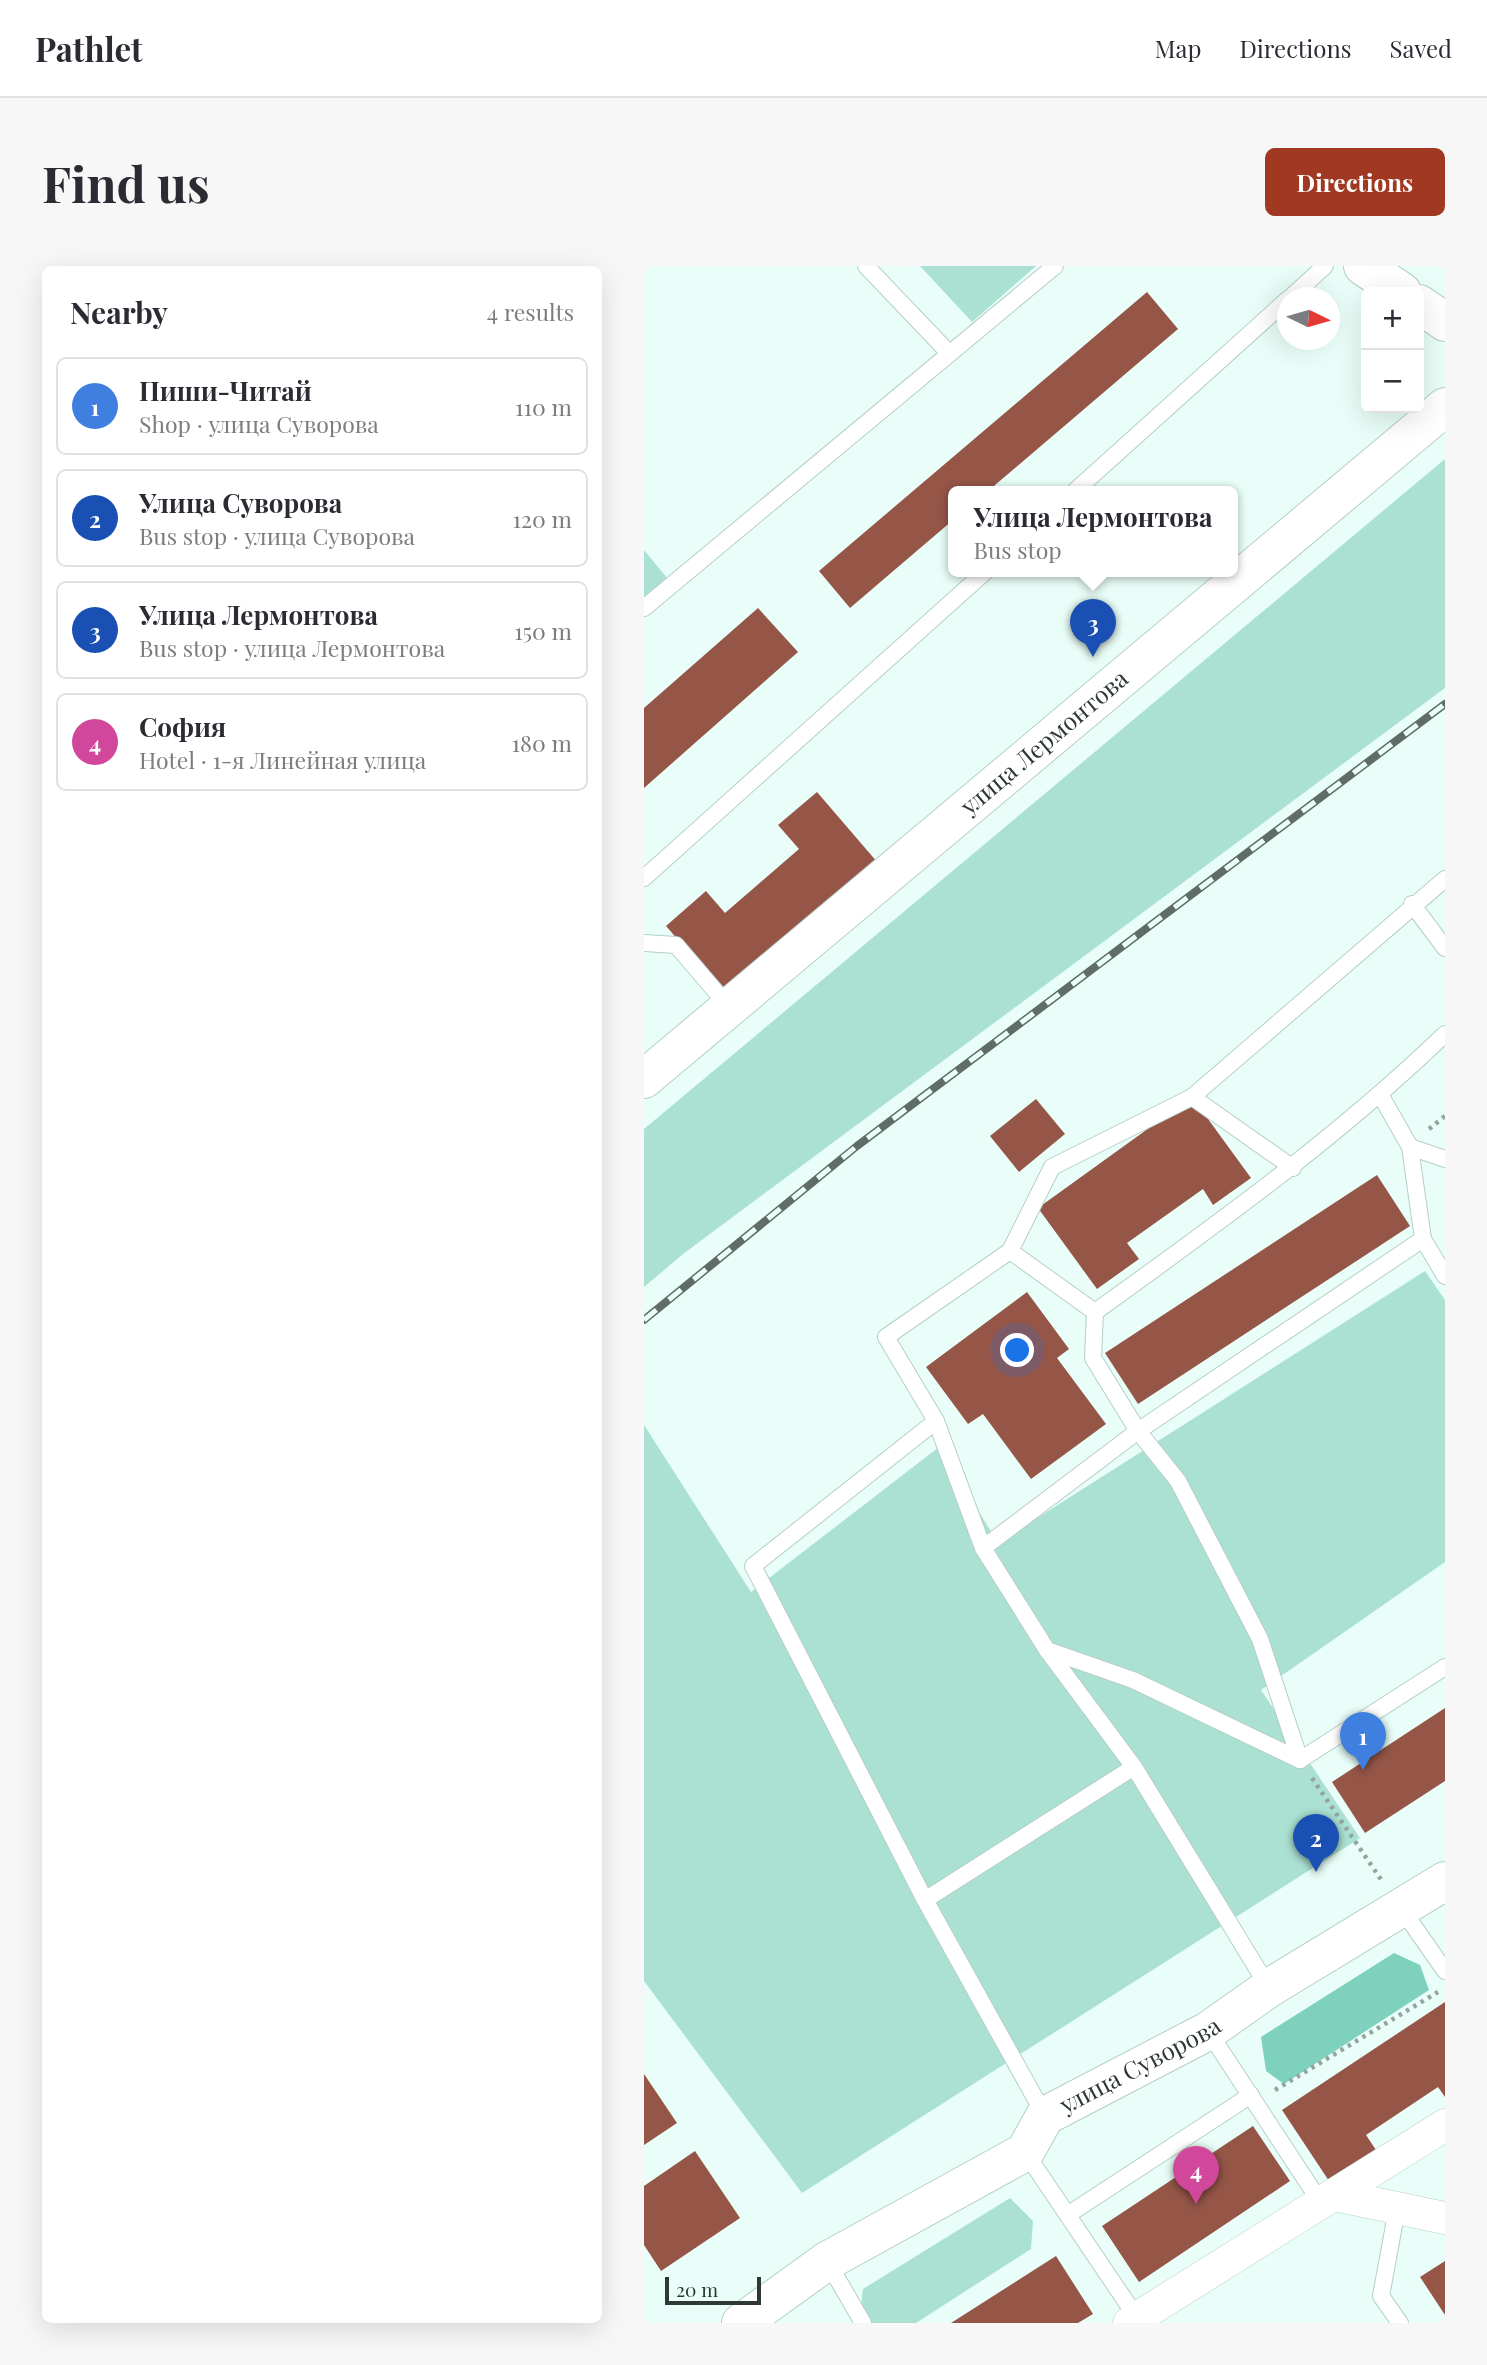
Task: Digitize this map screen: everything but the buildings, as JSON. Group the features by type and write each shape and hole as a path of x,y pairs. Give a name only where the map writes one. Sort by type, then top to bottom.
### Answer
{"main road":[{"path":"1363,266 1394,287"},
{"path":"1424,307 1445,322"},
{"name":"улица Лермонтова","path":"644,1079 1445,407"},
{"name":"улица Суворова","path":"1025,2152 1045,2116 1208,2031 1269,1988 1445,1881"},
{"path":"741,2323 827,2262 1025,2152"}],"street":[{"path":"1135,2321 1445,2125"},
{"path":"1328,2199 1445,2218"}],"lane":[{"path":"866,266 948,352"},
{"path":"644,608 948,352 1055,266"},
{"path":"1302,287 1325,266"},
{"path":"1081,486 1277,310"},
{"path":"644,878 979,577"},
{"path":"1269,1988 1134,1767 1047,1650 983,1548 936,1421 886,1337 1010,1251 1052,1167 1192,1097 1412,904 1445,879"},
{"path":"1412,904 1445,948"},
{"path":"644,943 676,946 729,1007"},
{"path":"1096,1312 1293,1168 1381,1096 1445,1034"},
{"path":"1381,1096 1410,1147 1423,1239 1445,1276"},
{"path":"1192,1097 1293,1168"},
{"path":"1410,1147 1445,1159"},
{"path":"983,1548 1138,1431 1423,1239"},
{"path":"1010,1251 1096,1312"},
{"path":"1096,1312 1093,1358 1138,1431 1178,1481 1260,1639 1300,1760"},
{"path":"936,1421 753,1566 925,1900 1045,2116"},
{"path":"1047,1650 1133,1679 1300,1760"},
{"path":"1300,1760 1445,1667"},
{"path":"925,1900 1134,1767"},
{"path":"1401,1909 1445,1971"},
{"path":"1208,2031 1328,2199"},
{"path":"1069,2214 1254,2098"},
{"path":"1025,2152 1069,2214 1135,2321"},
{"path":"1397,2209 1381,2296 1399,2323"},
{"path":"827,2262 863,2323"}],"path":[{"path":"1300,1760 1401,1909"},
{"path":"1254,2098 1445,1988"}],"green space":[{"path":"920,266 1036,266 972,322"},
{"path":"1445,459 1445,688 683,1254 644,1287 644,1129"},
{"path":"644,550 667,578 644,599"},
{"path":"1425,1271 1445,1300 1445,1562 1261,1690 1360,1838 802,2193 644,1981 644,1425 751,1592 939,1447 998,1543"},
{"path":"1394,1953 1420,1965 1429,1990 1284,2084 1266,2071 1261,2037"},
{"path":"1010,2198 1033,2221 1031,2249 916,2323 868,2323 860,2315 863,2289"}],"railway":[{"path":"644,1320 857,1146 1445,704"}],"place":[{"name":"Улица Лермонтова","path":"1093,657"},
{"name":"Пиши-Читай","path":"1363,1770"},
{"name":"Улица Суворова","path":"1316,1872"},
{"name":"София","path":"1196,2204"}]}
